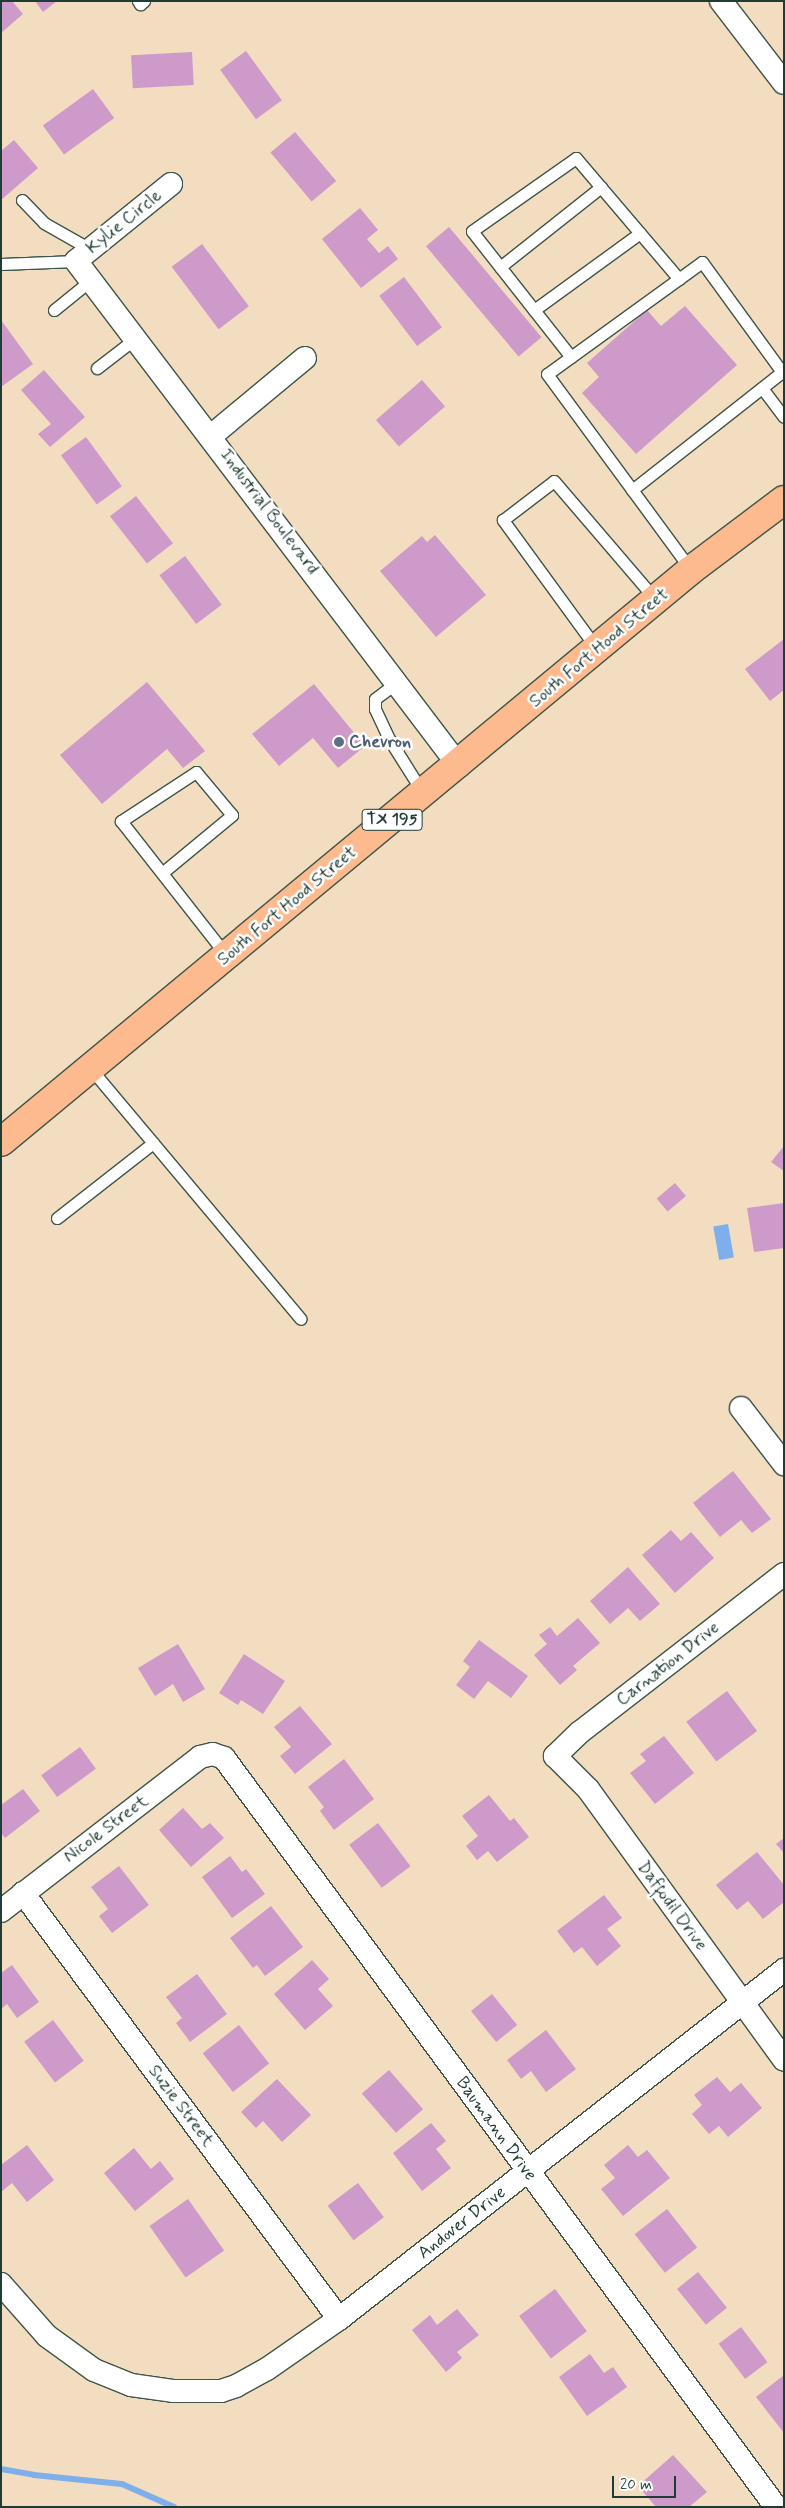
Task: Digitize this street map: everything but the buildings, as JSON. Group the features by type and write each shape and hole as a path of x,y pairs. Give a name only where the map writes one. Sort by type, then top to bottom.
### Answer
{"highway":[{"name":"South Fort Hood Street","path":"1,1142 459,766 691,570 784,500"}],"street":[{"path":"721,1 784,84"},
{"name":"Kylie Circle","path":"83,255 171,184"},
{"name":"Industrial Boulevard","path":"83,255 91,280 212,436 459,766"},
{"path":"212,436 305,358"},
{"path":"741,1408 784,1464"},
{"name":"Carnation Drive","path":"555,1756 580,1732 784,1574"},
{"name":"Nicole Street","path":"1,1911 23,1892 200,1757 214,1754"},
{"name":"Baumann Drive","path":"214,1754 224,1758 527,2172 776,2507"},
{"name":"Daffodil Drive","path":"555,1756 588,1789 784,2060"},
{"name":"Suzie Street","path":"23,1892 340,2319"},
{"name":"Andover Drive","path":"1,2284 46,2336 94,2370 137,2386 173,2391 221,2391 267,2369 340,2319 784,1970"}],"lane":[{"path":"138,1 140,4 144,1"},
{"path":"570,357 472,231 576,158 678,279"},
{"path":"500,267 601,187"},
{"path":"22,200 44,223 83,255"},
{"path":"534,310 640,233"},
{"path":"1,264 83,255"},
{"path":"632,490 782,372 702,262 547,374 632,490 691,570"},
{"path":"54,310 91,280"},
{"path":"96,368 136,338"},
{"path":"762,388 784,417"},
{"path":"598,649 503,520 554,481 656,600"},
{"path":"396,683 375,699 375,709 389,739 424,794"},
{"path":"162,873 232,815 196,772 121,821 227,956"},
{"path":"90,1069 301,1319"},
{"path":"57,1218 153,1143"}],"water":[{"path":"728,1224 734,1257 719,1260 713,1227"}],"waterway":[{"path":"1,2469 34,2475 122,2484 174,2507"}],"place":[{"name":"Chevron","path":"339,742"}]}
